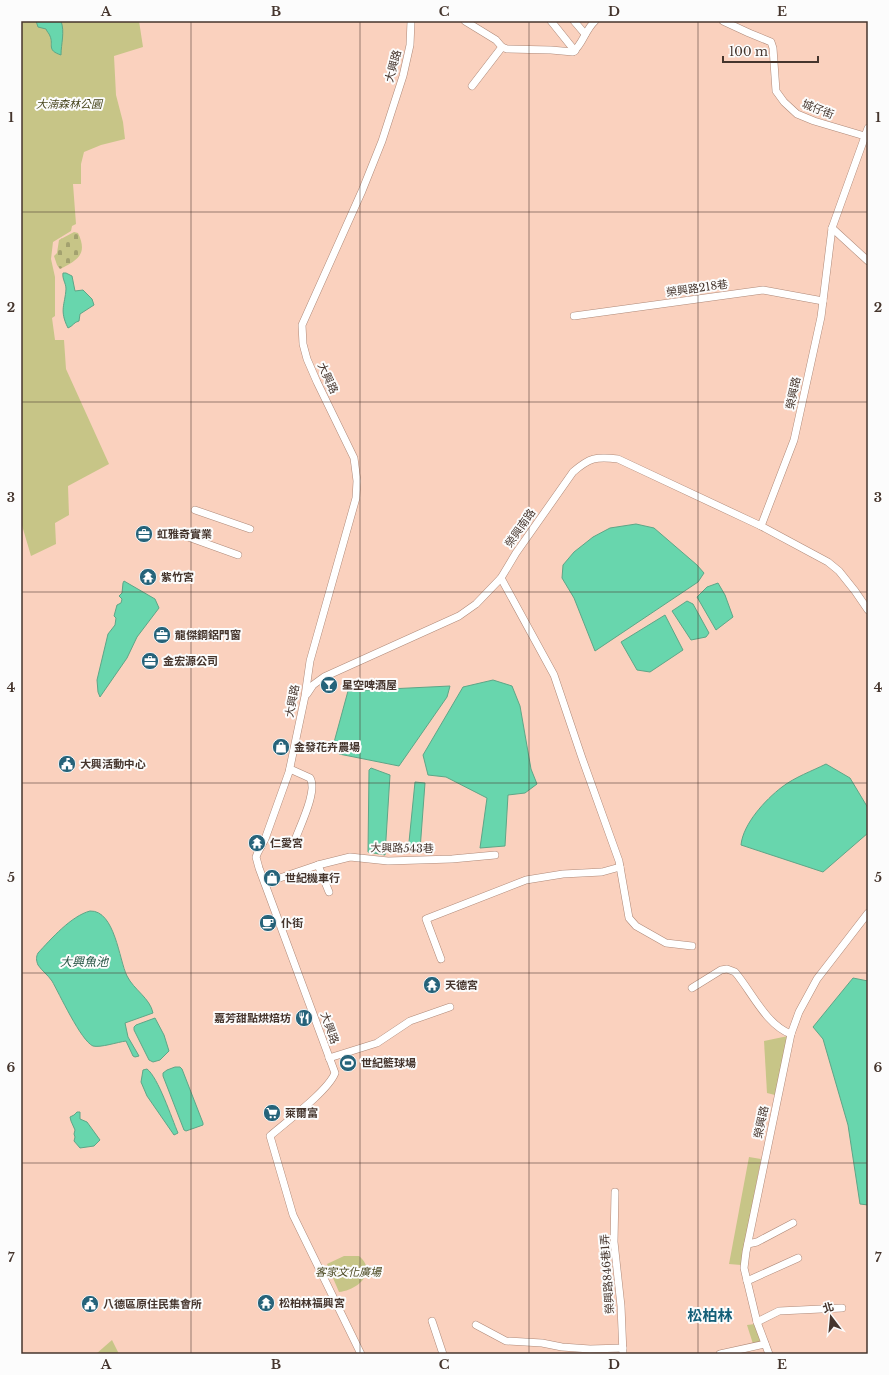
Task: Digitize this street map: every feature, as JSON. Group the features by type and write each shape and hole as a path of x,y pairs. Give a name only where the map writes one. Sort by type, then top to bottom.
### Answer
{"street":[{"name":"大興路","path":"361,1354 293,1215 270,1136 330,1083 335,1073 256,857 265,839 290,768 305,696 310,661 356,498 357,481 354,458 307,359 303,344 302,325 382,142 403,76 410,45 411,21"},
{"path":"465,21 496,40 502,47 507,49 573,52 579,48 585,34 594,21"},
{"path":"551,21 575,51"},
{"path":"574,21 585,34"},
{"name":"城仔街","path":"723,21 771,42 774,48 776,91 784,102 797,114 867,136"},
{"path":"472,86 502,47"},
{"name":"榮興路","path":"761,526 794,440 821,317 832,228 867,136 868,128"},
{"path":"832,228 868,261"},
{"name":"榮興路218巷","path":"574,316 763,290 822,301"},
{"name":"榮興南路","path":"305,696 313,685 324,677 459,616 476,604 501,578 516,553 573,472 592,458 618,458 761,526"},
{"path":"195,510 250,529"},
{"path":"761,526 828,562 839,571 856,591 868,610"},
{"path":"188,537 238,554"},
{"path":"501,578 554,674 582,758 616,850 629,918 636,926 666,943 692,946"},
{"path":"290,768 310,778 312,787 295,840"},
{"name":"大興路543巷","path":"265,884 318,865 350,857 388,861 452,859 495,854"},
{"path":"318,865 330,892"},
{"path":"441,959 426,919 526,880 563,874 602,872 620,867"},
{"name":"榮興路","path":"768,1354 757,1322 744,1268 791,1034 799,1012 817,978 868,913"},
{"path":"692,988 721,970 727,969 735,972 771,1021 782,1031 791,1034"},
{"path":"329,1058 377,1043 410,1021 450,1007"},
{"name":"榮興路846巷1弄","path":"615,1192 614,1242 621,1306 623,1351"},
{"path":"748,1244 757,1242 793,1223"},
{"path":"747,1281 798,1258"},
{"path":"757,1322 779,1311 842,1308"},
{"path":"432,1321 443,1354"},
{"path":"476,1325 506,1341 542,1343 561,1351 590,1349 623,1351"},
{"path":"720,1354 765,1344"}],"green space":[{"name":"大湳森林公園","path":"21,21 139,21 143,47 114,56 116,95 123,122 125,139 101,145 84,152 81,164 81,184 73,184 76,224 72,226 71,231 53,242 51,259 55,277 55,316 52,318 55,340 64,340 66,369 109,464 68,486 69,515 55,523 56,544 31,556 21,522"},
{"path":"74,232 78,233 81,240 82,246 80,256 72,263 60,269 54,256 57,253 59,240"},
{"path":"788,1036 775,1095 767,1093 764,1041"},
{"name":"世紀籃球場","path":"351,1054 355,1067 344,1071 341,1060 342,1058"},
{"path":"749,1157 761,1159 741,1265 729,1264"},
{"name":"客家文化廣場","path":"344,1256 359,1256 367,1268 366,1274 359,1284 346,1291 339,1292 327,1264"},
{"path":"755,1324 762,1343 753,1344 747,1325"},
{"path":"112,1340 119,1354 96,1354"}],"water":[{"path":"36,21 61,21 63,34 61,55 52,49 49,34 46,29 38,27"},
{"path":"63,273 72,276 75,291 83,290 92,299 94,305 80,314 79,321 68,328 63,312 66,289"},
{"path":"636,524 654,528 697,565 704,573 698,582 595,651 574,598 562,578 563,565 574,552 593,537 610,528"},
{"path":"124,581 155,599 159,608 137,637 127,658 100,697 97,680 108,634 115,625 116,618 114,616 117,605 121,603 122,599 119,596 122,593"},
{"path":"718,583 725,595 733,617 716,630 697,597 707,587"},
{"path":"687,601 693,604 709,633 706,637 691,640 672,611"},
{"path":"665,615 683,650 650,672 637,670 621,642"},
{"path":"493,680 512,686 520,706 531,769 537,784 525,793 508,795 505,846 480,848 487,798 446,777 428,775 423,755 463,687"},
{"path":"450,686 447,697 399,766 339,754 333,746 348,691"},
{"path":"826,764 850,778 868,808 868,833 823,872 741,845 750,821 769,799 792,780"},
{"path":"371,768 390,775 385,855 368,852 369,770"},
{"path":"415,782 425,783 420,850 408,852"},
{"name":"大興魚池","path":"90,911 98,913 105,918 111,927 127,976 149,1003 153,1013 125,1023 128,1037 139,1056 133,1056 126,1041 104,1046 93,1046 88,1042 71,1016 52,981 37,963 36,959 38,953 55,935 76,918"},
{"path":"853,978 868,981 868,1205 860,1204 848,1125 823,1039 813,1027"},
{"path":"155,1018 164,1035 169,1051 160,1060 153,1062 149,1060 134,1030 134,1027"},
{"path":"180,1067 182,1069 203,1123 203,1125 186,1131 184,1130 163,1076 163,1073 167,1070"},
{"path":"147,1069 156,1080 178,1133 174,1135 147,1096 141,1082 143,1070"},
{"path":"77,1112 80,1112 80,1119 87,1122 100,1140 94,1146 80,1148 74,1141 75,1130 70,1117"}],"place":[{"name":"虹雅奇實業","path":"144,534"},
{"name":"紫竹宮","path":"148,577"},
{"name":"龍傑鋼鋁門窗","path":"162,635"},
{"name":"金宏源公司","path":"150,661"},
{"name":"星空啤酒屋","path":"329,685"},
{"name":"金發花卉農場","path":"281,747"},
{"name":"大興活動中心","path":"67,764"},
{"name":"仁愛宮","path":"257,843"},
{"name":"世紀機車行","path":"272,878"},
{"name":"仆街","path":"268,923"},
{"name":"天德宮","path":"432,985"},
{"name":"嘉芳甜點烘焙坊","path":"304,1018"},
{"name":"世紀籃球場","path":"348,1063"},
{"name":"萊爾富","path":"272,1113"},
{"name":"松柏林福興宮","path":"266,1303"},
{"name":"八德區原住民集會所","path":"90,1304"}],"district":[{"name":"松柏林","path":"710,1316"}]}
